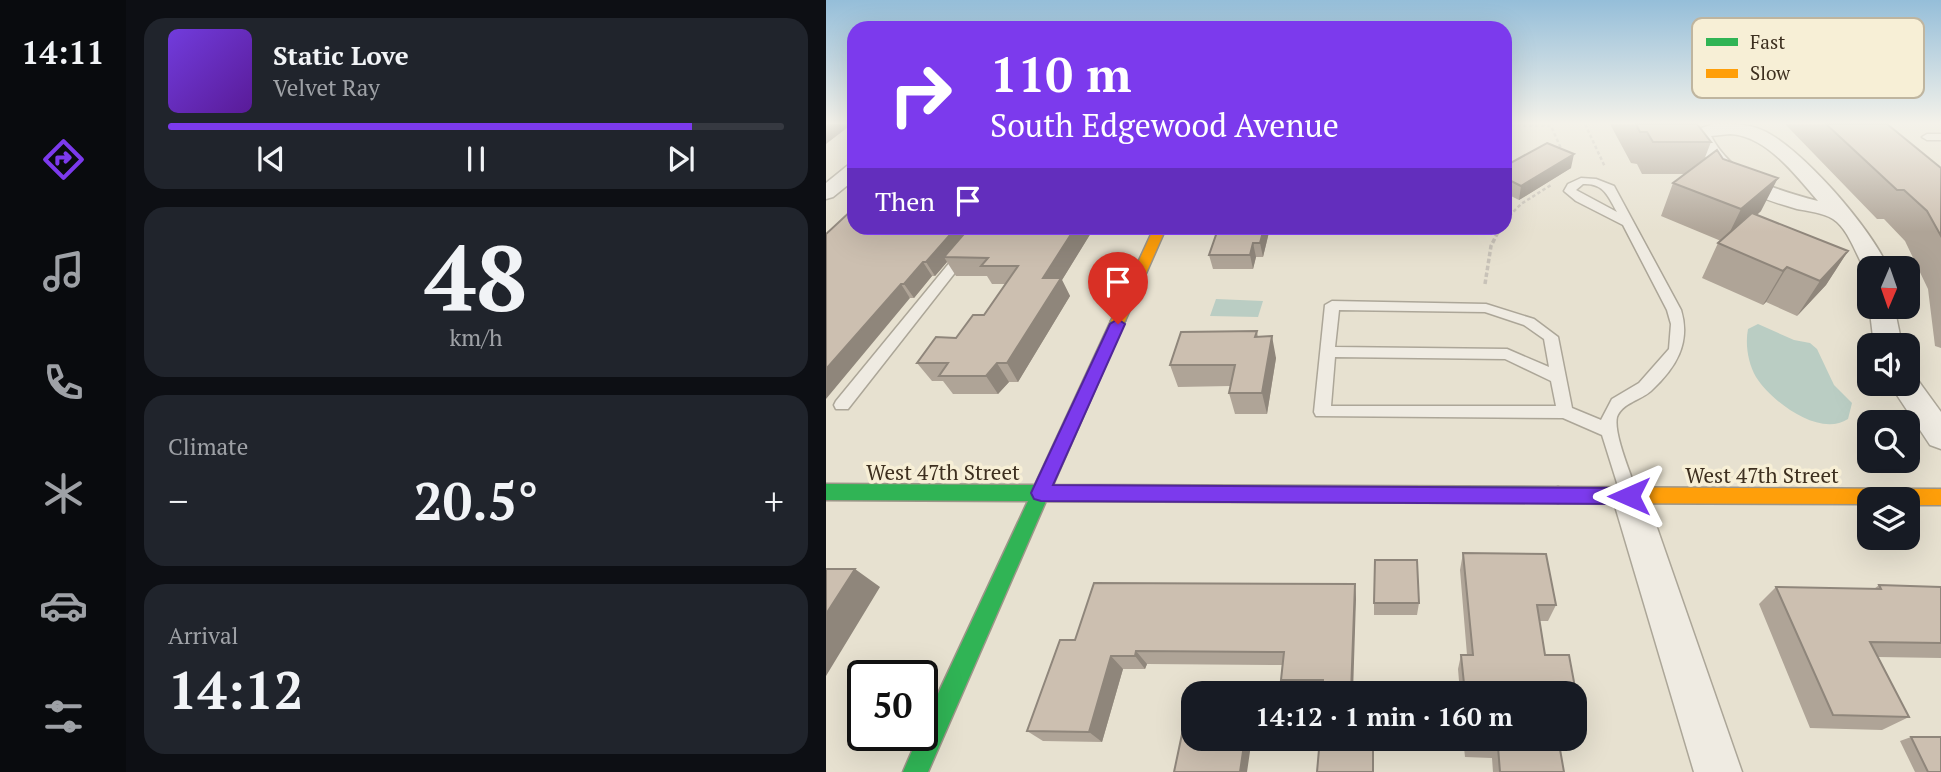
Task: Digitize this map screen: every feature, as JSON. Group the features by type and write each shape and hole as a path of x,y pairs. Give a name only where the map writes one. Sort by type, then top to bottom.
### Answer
{"main road":[{"path":"915,772 1157,235"},
{"name":"West 47th Street","path":"826,492 1941,497"}],"street":[{"path":"1717,160 1731,177 1754,189 1840,214"},
{"path":"1789,160 1840,214 1871,256"},
{"path":"826,193 847,176"},
{"path":"1913,396 1941,436"},
{"path":"1629,496 1718,772"}],"lane":[{"path":"1628,222 1674,310 1678,324 1676,350 1645,387 1618,403 1609,417 1609,431 1629,496"},
{"path":"842,405 978,235"},
{"path":"1565,412 1551,337 1529,322 1486,308 1332,305 1322,412 1565,412 1609,431"},
{"path":"1326,352 1507,354 1558,378"}],"path":[{"path":"1602,160 1608,173"},
{"path":"1485,284 1491,246 1496,235"}],"shaded area":[{"path":"1216,299 1263,301 1258,317 1210,316"},
{"path":"1758,324 1794,340 1810,343 1817,349 1834,385 1852,403 1848,419 1836,424 1810,420 1784,406 1763,386 1753,372 1747,347 1748,329"}],"building":[{"path":"1564,160 1521,186 1512,182 1512,162"},
{"path":"1704,160 1726,160 1778,178 1741,209 1673,183"},
{"path":"1865,160 1931,160 1941,168 1941,236 1927,211 1904,190 1897,190"},
{"path":"1752,213 1848,251 1820,281 1787,267 1783,271 1718,243"},
{"path":"847,214 847,235 950,235 926,262 901,284 826,369 826,234"},
{"path":"963,235 1071,235 1043,278 1061,278 1007,363 997,363 986,376 939,376 948,363 917,363 936,337 956,338 973,315 984,315 1018,266 981,266 988,258 944,257"},
{"path":"1216,235 1262,235 1260,243 1253,243 1250,255 1209,255"},
{"path":"1257,331 1255,337 1272,336 1262,393 1229,393 1235,365 1170,365 1181,332"},
{"path":"1463,553 1546,554 1556,605 1537,605 1545,655 1569,655 1574,681 1464,681 1461,655 1473,655"},
{"path":"1375,560 1417,560 1419,603 1374,603"},
{"path":"826,569 855,569 826,614"},
{"path":"1094,583 1355,584 1351,681 1281,680 1284,652 1136,651 1135,656 1111,656 1089,732 1027,731 1060,640 1075,640"},
{"path":"1879,585 1941,587 1941,643 1870,642 1909,717 1833,715 1776,587 1881,589"},
{"path":"1911,737 1941,737 1941,772 1928,772"},
{"path":"1181,739 1181,751 1243,751 1240,772 1174,772"},
{"path":"1319,751 1373,751 1373,772 1317,772"},
{"path":"1498,751 1560,751 1564,772 1500,772"}],"traffic: fast":[{"path":"915,772 1118,321"},
{"path":"826,492 1558,495"}],"traffic: slow":[{"path":"1118,321 1157,235"},
{"path":"1558,495 1941,497"}],"route":[{"path":"1118,324 1041,493 1629,496"}]}
